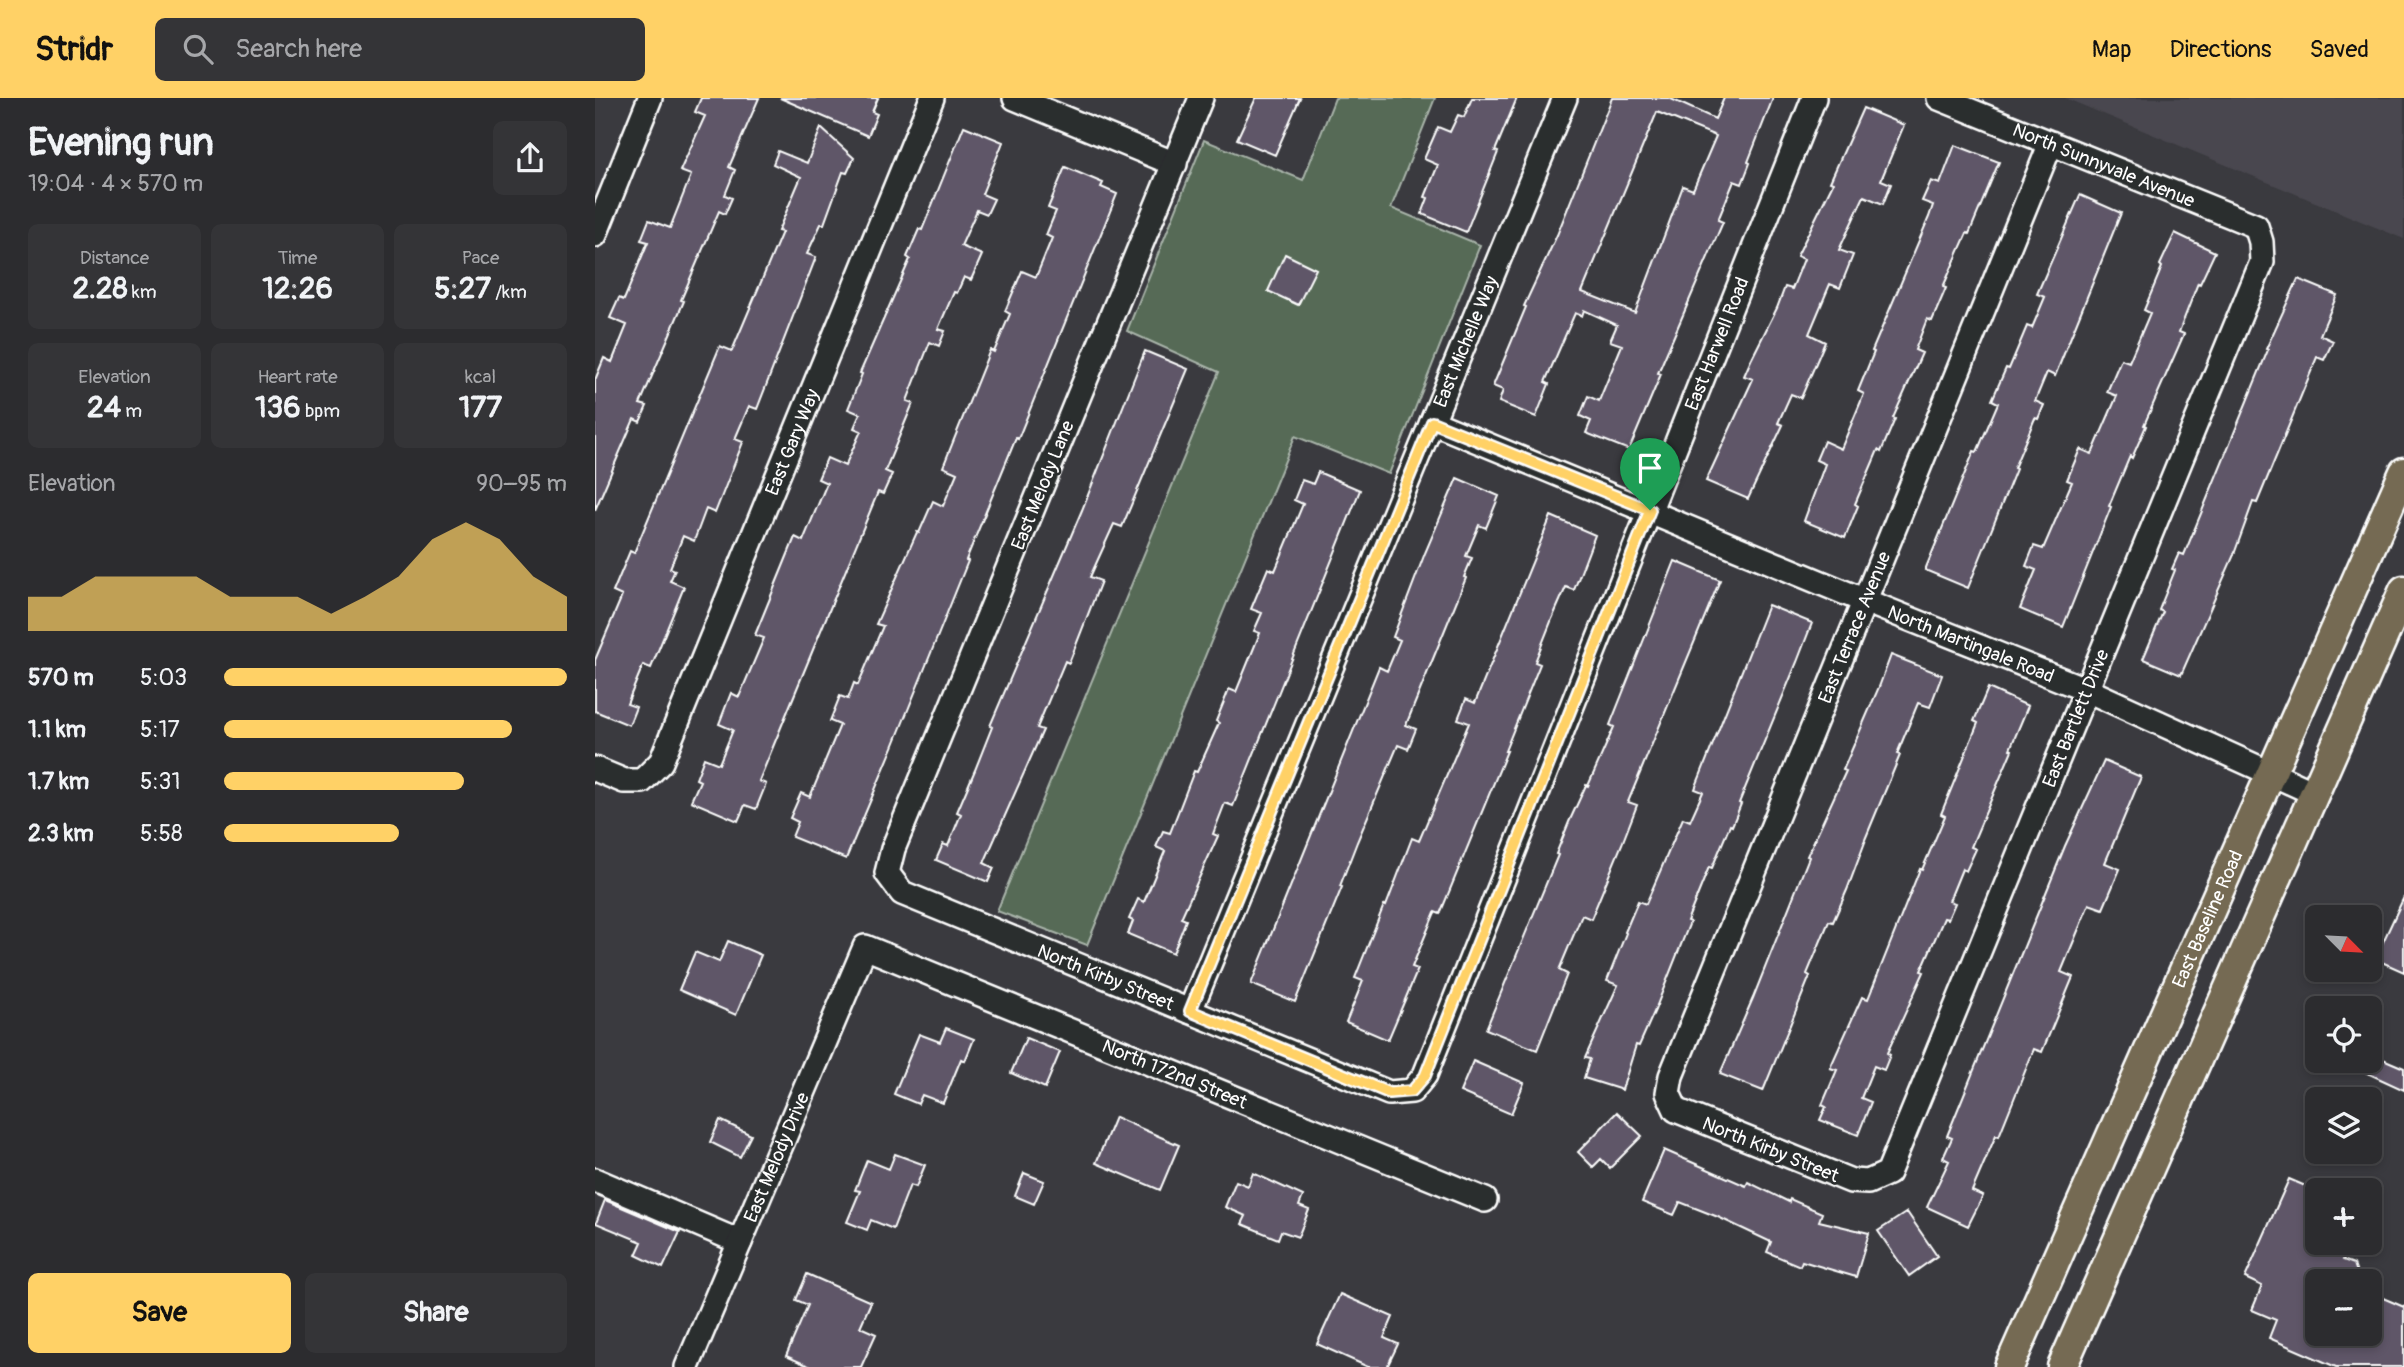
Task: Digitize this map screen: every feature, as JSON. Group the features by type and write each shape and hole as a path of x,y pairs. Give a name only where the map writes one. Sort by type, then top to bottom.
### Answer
{"main road":[{"name":"East Baseline Road","path":"2011,1366 2404,472"},
{"path":"2062,1367 2404,590"}],"street":[{"path":"595,235 650,98"},
{"name":"East Gary Way","path":"595,769 624,781 642,781 661,762 932,98"},
{"path":"1015,98 1175,163"},
{"name":"East Melody Lane","path":"887,873 893,849 1201,98"},
{"name":"East Michelle Way","path":"1190,1011 1565,98"},
{"name":"East Harwell Road","path":"1412,1091 1425,1076 1814,98"},
{"name":"North Sunnyvale Avenue","path":"1938,98 2256,226 2261,242"},
{"name":"East Terrace Avenue","path":"1676,1110 1668,1093 1671,1076 2051,143"},
{"name":"East Bartlett Drive","path":"1868,1182 1888,1173 2262,262 2261,242"},
{"name":"North Martingale Road","path":"1432,422 2087,690 2314,793"},
{"name":"North Kirby Street","path":"887,873 902,893 1389,1093 1412,1091"},
{"name":"North 172nd Street","path":"865,947 1485,1200"},
{"name":"East Melody Drive","path":"687,1367 865,947"},
{"name":"North Kirby Street","path":"1676,1110 1851,1181 1868,1182"},
{"path":"595,1180 740,1242"}],"shaded area":[{"path":"2065,98 2404,98 2404,239"}],"green space":[{"path":"1335,98 1435,98 1391,208 1480,245 1389,474 1295,436 1087,945 997,911 1219,372 1127,331 1204,140 1303,180"}],"building":[{"path":"701,98 759,98 729,167 735,170 725,195 732,198 725,214 719,211 640,404 647,406 640,422 634,419 595,510 595,380 604,358 612,362 627,325 610,318 619,298 624,300 648,242 641,240 649,220 670,228 691,175 680,171 705,116 695,112"},
{"path":"780,98 878,98 872,112 877,114 868,136"},
{"path":"1256,98 1300,98 1275,155 1237,139"},
{"path":"1472,98 1517,98 1466,232 1422,214 1428,198 1425,197 1438,165 1424,159 1438,127 1450,132 1458,115 1464,117"},
{"path":"1612,98 1669,98 1715,119 1724,98 1773,98 1742,184 1734,181 1718,220 1723,222 1658,373 1661,374 1629,450 1586,433 1591,421 1580,416 1588,396 1599,401 1622,345 1610,341 1617,325 1584,310 1582,316 1575,313 1545,382 1549,384 1536,417 1499,402 1503,390 1493,386 1526,307 1524,306 1557,235","holes":["1657,112 1716,136 1693,190 1683,186 1635,313 1582,292"]},
{"path":"1863,108 1904,125 1881,180 1891,184 1883,204 1864,196 1839,250 1853,255 1840,288 1830,284 1809,334 1825,342 1801,398 1791,394 1778,423 1783,425 1748,499 1706,481 1753,379 1744,376 1785,287 1792,289 1804,259 1797,256 1833,183 1830,182"},
{"path":"964,126 1003,142 982,194 994,199 987,214 977,210 961,246 982,255 971,280 964,277 957,293 954,292 938,329 945,331 939,346 930,342 907,401 913,403 885,471 892,474 883,494 878,492 759,781 766,784 756,809 745,805 738,821 691,801 700,781 696,779 704,758 719,764 733,730 719,724 731,693 739,697 764,638 755,635 795,537 803,541 827,483 818,479 827,458 845,466 861,431 854,428 860,414 848,409 862,374 860,373"},
{"path":"821,128 854,158 847,173 843,172 824,224 821,224 807,254 816,257 757,409 749,406 735,439 743,442 715,513 706,509 694,541 683,536 670,568 675,570 670,581 684,587 651,668 643,665 627,704 636,707 629,725 595,711 595,660 622,596 613,592 630,551 634,553 720,346 732,351 782,232 778,231 801,177 773,164 778,151 807,163"},
{"path":"1955,145 1999,162 1943,287 1946,288 1932,321 1927,319 1915,350 1922,353 1881,452 1878,450 1855,504 1858,506 1845,538 1804,521 1825,464 1816,460 1824,441 1841,449 1864,394 1858,391 1874,352 1872,351 1933,205 1922,201 1931,181 1940,184"},
{"path":"1065,167 1103,183 1101,187 1117,194 846,859 792,837 798,822 790,818 801,793 810,797 840,725 830,721 840,696 848,699 854,683 858,685 883,626 876,624 917,532 919,533 933,501 943,506 957,473 943,467 990,350 994,352 1010,314 1005,311 1022,271 1036,277 1052,238 1046,235 1056,211 1048,208"},
{"path":"2080,195 2121,213 2055,376 2047,372 2035,401 2044,405 2038,419 2035,418 2014,468 2016,469 1968,588 1925,570 1974,451 1977,452 1998,403 1992,400 2006,368 2009,369 2027,326 2032,328 2045,297 2037,294"},
{"path":"2175,233 2215,252 2200,284 2198,283 2179,332 2184,334 2109,506 2111,507 2063,627 2020,609 2036,570 2026,566 2034,546 2043,549 2072,482 2067,480 2080,449 2092,454 2117,396 2107,392 2121,359 2129,362 2150,313 2144,310"},
{"path":"1285,254 1316,269 1298,305 1268,291"},
{"path":"2298,279 2337,295 2320,335 2333,341 2324,360 2317,357 2257,503 2253,502 2233,557 2181,675 2143,659 2163,612 2159,610 2175,570 2172,569 2179,553 2184,555 2268,350 2266,349"},
{"path":"1145,351 1188,369 1122,527 1114,524 1090,577 1101,581 1069,663 1065,661 1037,728 1043,730 984,863 994,868 988,882 936,860 943,844 948,846 961,814 957,812 992,727 990,726 1082,510"},
{"path":"1318,472 1360,490 1233,806 1225,803 1213,834 1218,836 1181,918 1186,920 1173,953 1128,934 1133,921 1129,919 1138,899 1144,902 1165,851 1156,847 1163,831 1170,833 1194,771 1197,772 1219,723 1216,721 1229,689 1236,692 1260,633 1254,631 1262,613 1251,609 1268,568 1275,571 1303,504 1294,500 1302,480 1313,484"},
{"path":"1457,478 1499,496 1486,528 1479,525 1466,556 1472,558 1464,577 1466,578 1406,725 1416,729 1408,749 1398,745 1295,1002 1251,984 1379,667 1387,671 1400,640 1393,637"},
{"path":"1551,516 1595,535 1574,590 1566,587 1552,619 1535,662 1540,664 1507,751 1440,914 1435,912 1412,967 1418,969 1388,1040 1346,1022 1363,981 1355,978 1412,838 1419,841 1469,723 1458,719 1466,699 1475,703"},
{"path":"1675,561 1720,580 1628,802 1637,805 1622,844 1591,919 1582,915 1559,970 1567,974 1537,1050 1486,1029 1569,822 1614,727 1610,725"},
{"path":"1768,605 1812,623 1797,662 1732,826 1730,825 1712,868 1709,867 1655,1010 1639,1046 1636,1045 1622,1090 1584,1078 1590,1059 1585,1058 1618,985 1607,981 1625,932 1638,901 1646,904 1683,818 1690,821 1703,792 1695,789"},
{"path":"1891,655 1942,675 1930,707 1918,703 1847,890 1833,922 1829,921 1807,974 1810,976 1763,1091 1720,1074 1753,998 1809,857 1807,856 1846,771 1843,770"},
{"path":"1988,688 2028,706 1971,847 1976,849 1966,871 1962,869 1949,901 1955,903 1948,919 1944,918 1921,971 1924,972 1887,1053 1890,1055 1884,1070 1874,1066 1861,1098 1871,1102 1858,1135 1820,1120 1826,1107 1822,1105 1837,1070 1830,1068 1862,997 1868,999 1920,869 1922,870 1945,816 1941,814 1978,723 1974,721"},
{"path":"2104,761 2141,777 2105,863 2120,869 2103,909 2089,904 2061,972 2073,977 2042,1052 2034,1049 1999,1136 1996,1135 1972,1191 1983,1196 1968,1226 1927,1207 1949,1161 1943,1158 1952,1138 1947,1136 2065,846"},
{"path":"2404,897 2404,972 2382,962 2382,944"},
{"path":"728,941 761,955 736,1015 679,990 695,952 719,962"},
{"path":"946,1028 974,1039 965,1061 961,1059 943,1103 922,1095 918,1104 894,1094 919,1034 940,1042"},
{"path":"1026,1038 1060,1052 1045,1088 1011,1073"},
{"path":"2382,1059 2404,1068 2404,1090 2367,1073 2382,1073"},
{"path":"1473,1061 1524,1083 1511,1114 1460,1092"},
{"path":"1617,1112 1642,1136 1610,1168 1601,1159 1593,1167 1578,1152"},
{"path":"1115,1117 1179,1145 1160,1190 1096,1163"},
{"path":"720,1120 751,1135 740,1157 710,1142"},
{"path":"1664,1150 1746,1186 1748,1182 1789,1202 1790,1199 1822,1213 1819,1221 1869,1233 1856,1277 1802,1261 1800,1266 1767,1252 1771,1242 1680,1202 1674,1215 1642,1202"},
{"path":"895,1154 925,1165 916,1187 910,1185 893,1229 871,1220 867,1230 847,1222 860,1191 855,1190 867,1160 889,1169"},
{"path":"1024,1173 1044,1181 1034,1204 1015,1196"},
{"path":"1253,1173 1303,1196 1299,1206 1309,1210 1298,1237 1281,1231 1278,1239 1242,1224 1246,1216 1225,1207 1236,1181 1248,1186"},
{"path":"2289,1179 2305,1186 2305,1255 2345,1255 2343,1260 2354,1264 2356,1269 2305,1269 2305,1346 2382,1346 2382,1298 2404,1307 2404,1367 2336,1367 2269,1338 2276,1320 2252,1310 2262,1286 2245,1278"},
{"path":"605,1200 680,1232 663,1268 636,1255 642,1242 596,1223"},
{"path":"1907,1212 1937,1256 1909,1276 1878,1231"},
{"path":"807,1274 871,1302 860,1327 876,1334 861,1367 811,1367 786,1356 808,1305 796,1300"},
{"path":"1340,1294 1393,1317 1384,1338 1398,1344 1387,1367 1368,1367 1317,1344"}],"route":[{"path":"1432,422 1650,510 1425,1076 1412,1091 1389,1093 1190,1011 1432,422"}]}
